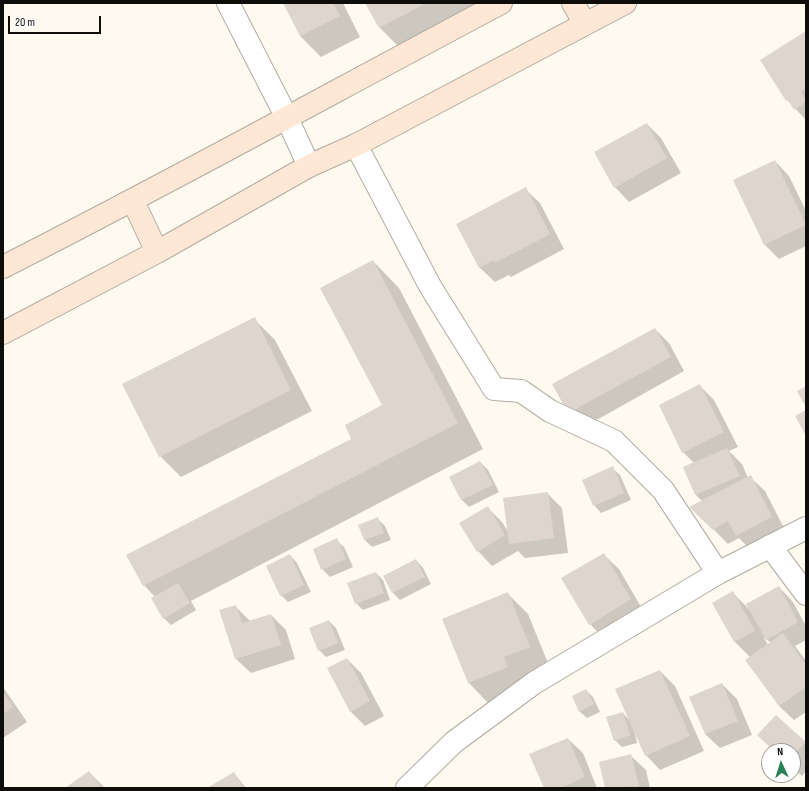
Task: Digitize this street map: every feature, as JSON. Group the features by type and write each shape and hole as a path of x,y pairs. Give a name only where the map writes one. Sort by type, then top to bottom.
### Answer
{"street":[{"path":"228,3 286,116 309,166"},
{"path":"3,267 133,201 286,116 501,3"},
{"path":"573,3 585,24"},
{"path":"3,333 158,252 309,166 356,145 625,3"},
{"path":"356,145 430,286 494,389 521,391 550,412 614,441 663,490 718,573"},
{"path":"133,201 158,252"},
{"path":"407,788 454,742 534,683 718,573 806,528"},
{"path":"770,546 806,594"}],"building":[{"path":"283,3 333,3 340,16 300,36"},
{"path":"365,3 426,3 379,28"},
{"path":"806,31 806,88 801,91 806,102 794,110 788,100 786,101 760,60"},
{"path":"647,123 667,158 614,188 594,152"},
{"path":"775,160 806,225 764,245 733,180"},
{"path":"526,187 550,234 495,263 494,260 479,268 456,224"},
{"path":"373,260 458,423 143,586 126,555 351,439 345,425 382,405 320,288"},
{"path":"255,317 291,390 159,457 122,384"},
{"path":"655,328 671,357 568,413 552,384"},
{"path":"700,384 724,432 682,453 659,405"},
{"path":"806,386 806,403 804,404 797,391"},
{"path":"806,410 806,436 795,416"},
{"path":"727,448 740,476 695,495 683,467"},
{"path":"480,461 493,485 461,500 449,477"},
{"path":"613,466 624,493 593,506 582,480"},
{"path":"751,475 772,517 736,536 728,521 713,530 689,507"},
{"path":"548,492 554,538 509,544 503,498"},
{"path":"488,506 505,535 477,552 459,523"},
{"path":"378,517 384,533 364,540 358,525"},
{"path":"337,538 346,559 321,570 313,549"},
{"path":"604,553 631,599 589,625 561,578"},
{"path":"290,554 304,585 280,596 266,566"},
{"path":"416,559 425,577 392,593 383,576"},
{"path":"376,572 384,593 355,604 347,583"},
{"path":"178,583 190,603 163,619 151,598"},
{"path":"779,586 798,622 766,640 746,604"},
{"path":"733,591 755,631 734,642 712,603"},
{"path":"508,592 530,647 504,657 508,667 468,683 442,619"},
{"path":"236,605 242,623 271,614 281,645 235,659 219,610"},
{"path":"329,620 338,643 318,651 309,628"},
{"path":"783,633 806,665 806,687 779,706 745,660"},
{"path":"347,658 370,701 350,712 327,668"},
{"path":"660,670 690,736 645,756 615,689"},
{"path":"722,683 738,721 705,734 689,697"},
{"path":"586,689 594,704 579,712 572,696"},
{"path":"3,692 13,707 3,714"},
{"path":"623,712 630,735 614,741 606,717"},
{"path":"776,715 806,742 801,747 801,743 766,743 757,735"},
{"path":"568,738 585,777 560,788 544,788 529,754"},
{"path":"631,754 639,786 605,788 599,762"},
{"path":"89,771 102,788 65,788"},
{"path":"234,772 243,787 207,788"}]}
